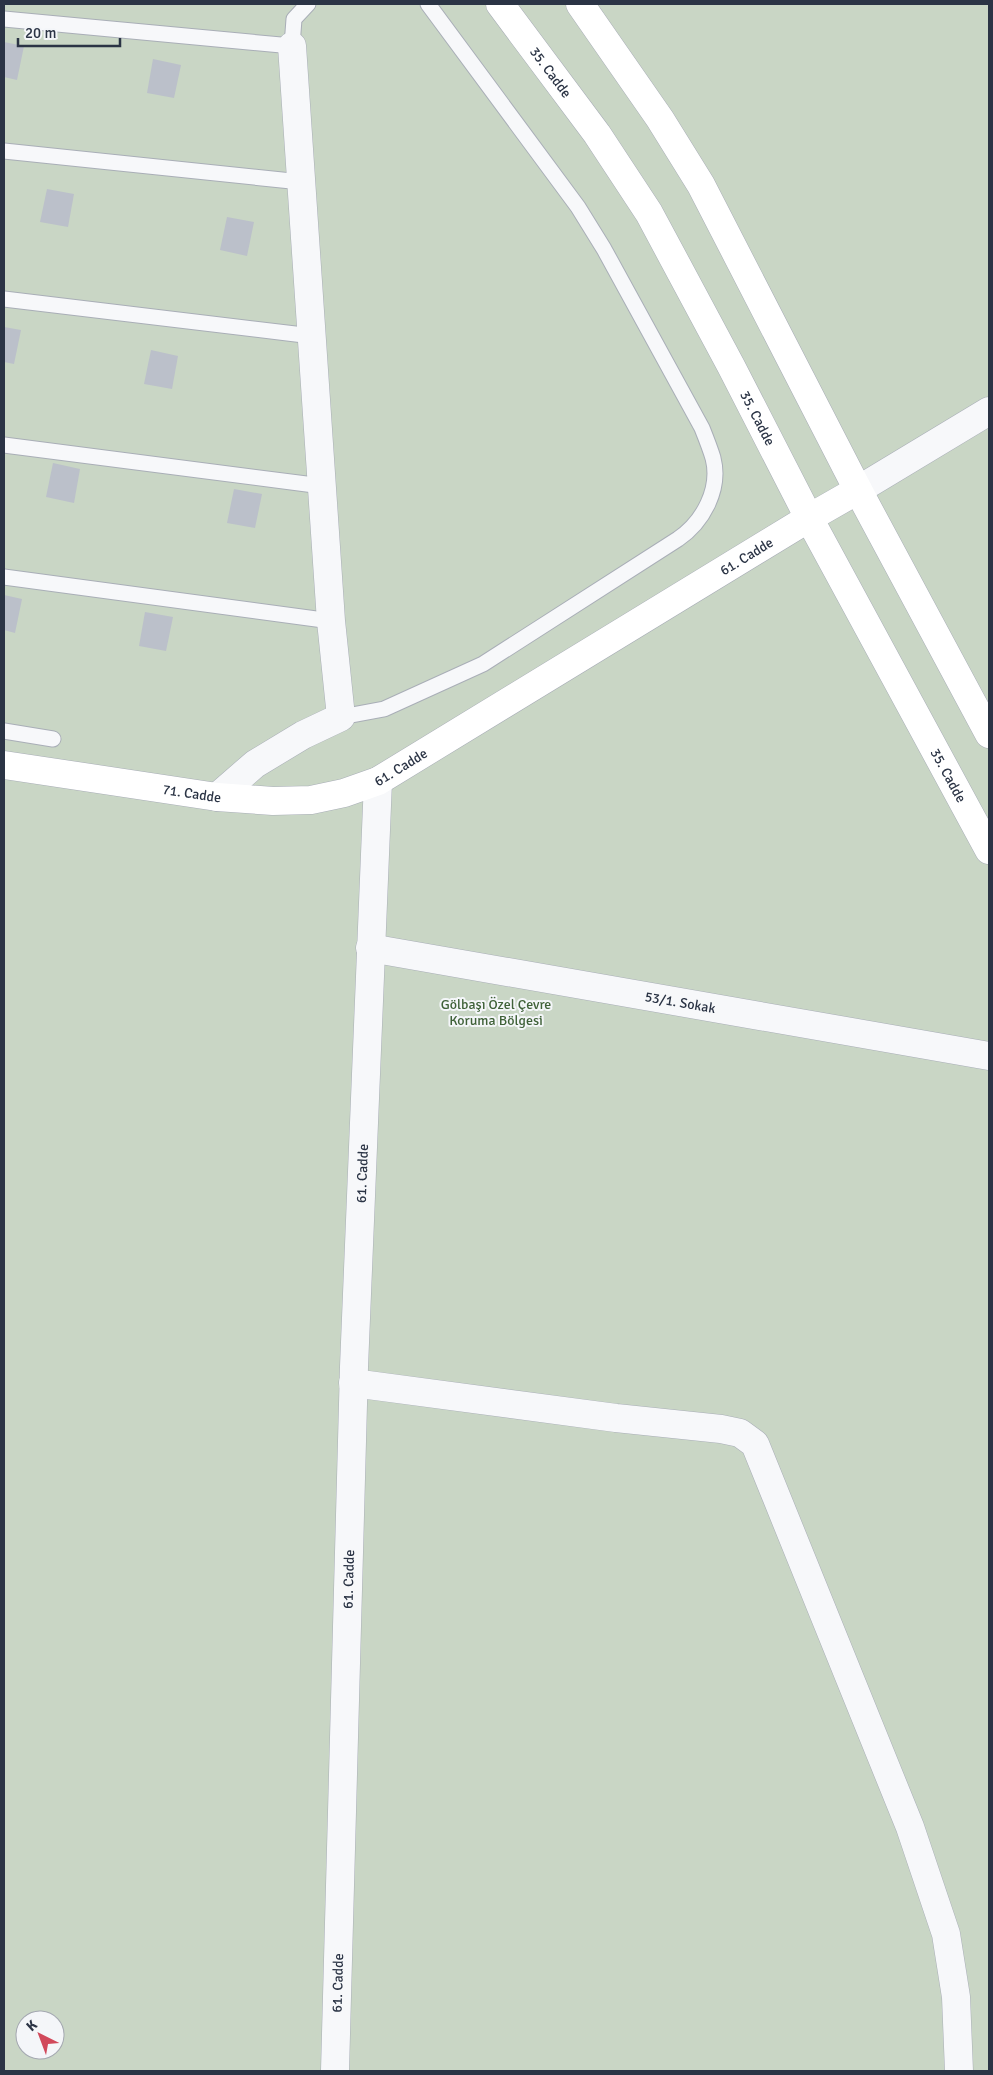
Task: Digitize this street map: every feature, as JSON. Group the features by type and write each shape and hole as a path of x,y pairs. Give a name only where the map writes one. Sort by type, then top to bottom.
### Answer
{"street":[{"name":"35. Cadde","path":"500,4 598,134 649,213 809,518 989,850"},
{"path":"580,4 660,119 701,185 858,490 989,734"},
{"path":"217,797 255,764 303,735 341,717 331,621 292,46"},
{"path":"858,490 989,411"},
{"name":"61. Cadde","path":"335,2071 354,1383 378,781 858,490"},
{"name":"71. Cadde","path":"4,766 217,797 272,801 311,800 344,793 378,781"},
{"name":"53/1. Sokak","path":"370,948 989,1056"},
{"path":"354,1383 616,1418 721,1429 740,1433 756,1444 910,1827 946,1934 956,1998 959,2071"}],"lane":[{"path":"4,19 292,46 294,19 308,4"},
{"path":"341,717 384,709 483,664 678,539 700,520 708,504 714,475 713,459 702,428 604,249 578,206 428,4"},
{"path":"4,151 301,182"},
{"path":"4,299 312,336"},
{"path":"4,445 322,486"},
{"path":"4,577 331,621"},
{"path":"4,731 53,739"}],"green space":[{"name":"Gölbaşı Özel Çevre Koruma Bölgesi","path":"4,4 989,4 989,2071 4,2071"}],"building":[{"path":"4,42 24,46 17,80 4,77"},
{"path":"153,59 181,65 174,98 147,93"},
{"path":"47,189 74,194 68,227 40,222"},
{"path":"227,217 254,222 247,256 220,250"},
{"path":"4,327 21,330 14,364 4,362"},
{"path":"151,350 178,356 172,389 144,384"},
{"path":"53,463 80,469 74,503 46,497"},
{"path":"234,489 262,494 255,528 227,523"},
{"path":"4,595 22,599 15,633 4,630"},
{"path":"145,612 173,617 166,651 139,646"}]}
